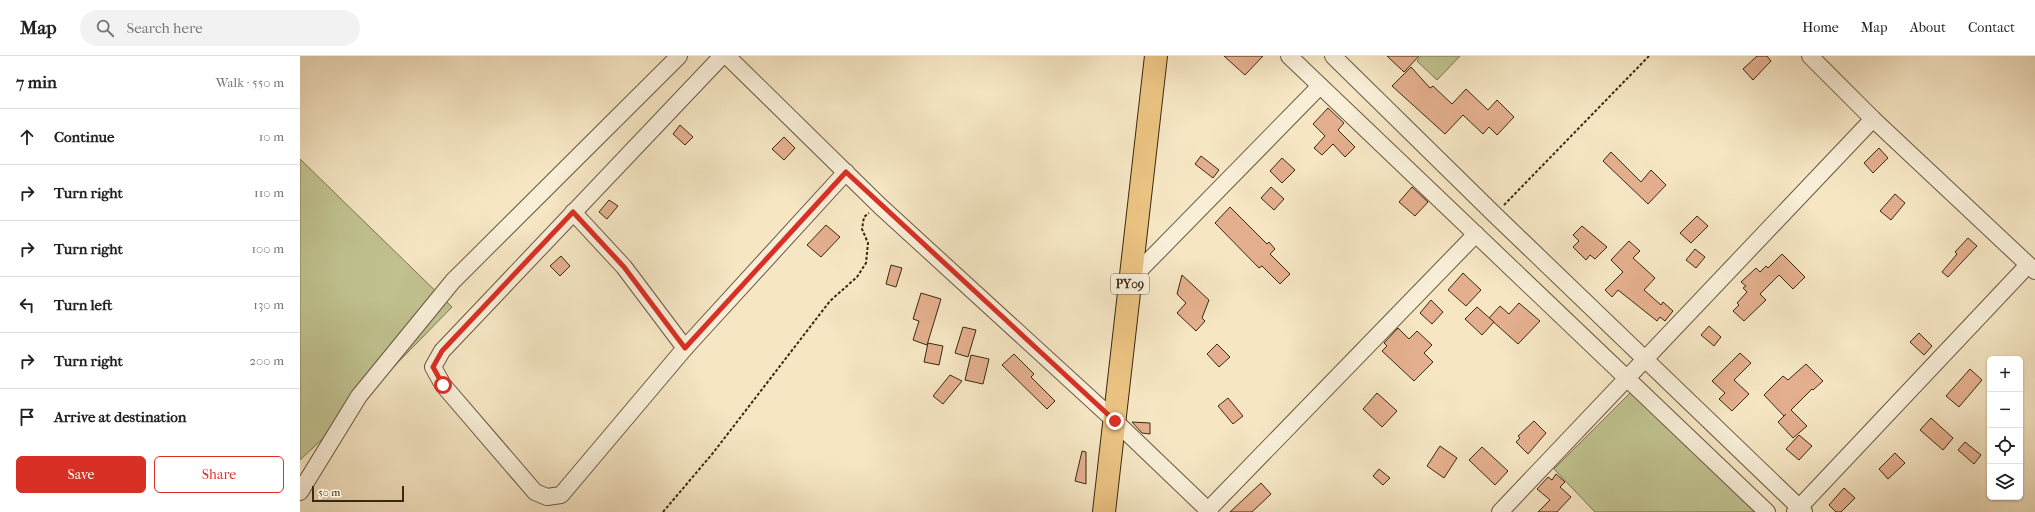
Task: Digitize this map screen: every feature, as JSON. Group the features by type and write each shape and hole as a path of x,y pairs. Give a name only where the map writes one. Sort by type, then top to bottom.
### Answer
{"highway":[{"name":"PY09","path":"1104,512 1156,56"}],"street":[{"path":"300,492 359,396 453,281 679,56"},
{"path":"722,56 442,351 433,367 443,385 535,492 547,497 561,495 685,348 846,172"},
{"path":"727,56 880,206 1115,421 1209,511 1476,234"},
{"path":"1289,56 1767,512"},
{"path":"1341,59 1494,214 1800,510 2032,268 1873,119 1810,56"},
{"path":"1131,279 1320,86"},
{"path":"1500,512 1628,379 1873,119"},
{"path":"573,212 624,267 685,348"}],"path":[{"path":"1494,214 1649,56"},
{"path":"663,512 713,453 830,301 857,277 866,263 868,243 862,229 864,217 880,206"}],"green space":[{"path":"1421,56 1460,56 1437,80 1417,61"},
{"path":"300,159 452,307 332,430 300,460"},
{"path":"1636,387 1766,512 1595,512 1554,469"}],"building":[{"path":"1224,56 1263,56 1245,75"},
{"path":"1387,56 1419,56 1404,72"},
{"path":"1757,56 1767,56 1771,61 1753,80 1743,69"},
{"path":"1411,67 1430,88 1433,86 1452,104 1466,89 1488,110 1497,100 1514,117 1497,135 1489,127 1483,134 1463,115 1445,134 1392,86"},
{"path":"1328,108 1344,123 1338,130 1355,147 1345,157 1333,144 1322,155 1314,148 1325,136 1313,124"},
{"path":"680,125 693,137 685,145 673,134"},
{"path":"784,137 795,148 784,160 772,149"},
{"path":"1879,148 1888,158 1873,173 1864,163"},
{"path":"1611,152 1641,182 1651,170 1666,185 1648,204 1603,161"},
{"path":"1201,156 1219,170 1213,178 1195,164"},
{"path":"1282,158 1295,170 1282,183 1270,171"},
{"path":"1271,187 1284,199 1274,210 1261,198"},
{"path":"1412,187 1428,202 1415,216 1399,202"},
{"path":"1895,194 1905,203 1891,220 1880,211"},
{"path":"609,200 618,206 607,219 599,212"},
{"path":"1230,207 1267,244 1269,242 1275,249 1270,254 1290,274 1280,284 1262,266 1259,268 1215,223"},
{"path":"1697,216 1708,226 1691,243 1680,233"},
{"path":"826,225 840,237 821,257 807,245"},
{"path":"1582,226 1607,247 1595,259 1590,255 1586,260 1573,247 1579,241 1573,235"},
{"path":"1968,238 1977,246 1948,277 1942,272 1957,254 1955,252"},
{"path":"1629,241 1640,251 1633,258 1655,278 1644,290 1661,305 1663,302 1673,311 1665,321 1660,317 1657,321 1618,290 1612,297 1605,290 1623,272 1611,260"},
{"path":"1695,249 1705,257 1696,268 1686,260"},
{"path":"1782,254 1805,277 1793,289 1779,275 1760,294 1766,300 1744,321 1733,311 1739,305 1737,303 1747,292 1743,288 1746,286 1741,282 1756,268 1760,272 1766,266 1768,268"},
{"path":"561,256 570,266 560,276 550,266"},
{"path":"891,265 902,268 896,287 886,284"},
{"path":"1463,273 1481,290 1466,306 1448,290"},
{"path":"1182,275 1209,300 1202,318 1205,321 1196,331 1177,313 1186,303 1177,294"},
{"path":"921,293 941,299 927,345 913,340 919,321 913,319"},
{"path":"1431,300 1443,312 1432,324 1420,313"},
{"path":"1519,303 1540,321 1518,344 1489,318 1500,306 1509,314"},
{"path":"1477,307 1494,322 1482,335 1465,319"},
{"path":"1709,326 1721,337 1714,346 1701,335"},
{"path":"963,327 976,330 968,357 955,353"},
{"path":"1398,328 1409,339 1417,331 1432,345 1424,353 1433,362 1414,381 1382,351 1387,346 1384,343"},
{"path":"1919,333 1932,346 1924,355 1910,342"},
{"path":"928,343 943,346 939,365 924,362"},
{"path":"1217,344 1230,357 1219,367 1207,354"},
{"path":"1740,353 1751,363 1734,380 1749,394 1732,411 1719,399 1725,393 1712,381"},
{"path":"1014,354 1034,374 1031,377 1055,401 1047,409 1002,365"},
{"path":"971,355 989,359 983,384 965,380"},
{"path":"1806,364 1823,381 1813,390 1812,389 1791,410 1807,426 1793,438 1778,422 1784,416 1764,395 1783,376 1788,380"},
{"path":"1970,369 1982,380 1959,407 1946,396"},
{"path":"950,375 962,381 943,404 933,396"},
{"path":"1377,393 1397,411 1382,427 1363,409"},
{"path":"1228,398 1243,416 1233,424 1218,406"},
{"path":"1931,418 1953,438 1943,450 1920,430"},
{"path":"1534,421 1546,433 1528,454 1516,442 1520,438 1518,436"},
{"path":"1132,422 1150,423 1150,434 1142,433"},
{"path":"1799,435 1812,446 1799,460 1786,449"},
{"path":"1965,442 1981,455 1974,464 1958,450"},
{"path":"1440,446 1457,458 1444,478 1427,466"},
{"path":"1482,447 1508,471 1495,485 1469,460"},
{"path":"1082,451 1086,452 1086,484 1075,481"},
{"path":"1895,453 1905,463 1888,479 1879,469"},
{"path":"1379,469 1390,478 1383,485 1373,476"},
{"path":"1556,474 1565,482 1560,487 1571,497 1557,512 1538,512 1550,500 1537,489 1548,477 1552,480"},
{"path":"1261,483 1271,494 1252,512 1230,512"},
{"path":"1844,488 1855,498 1841,512 1836,512 1829,505"}],"route":[{"path":"443,385 433,367 442,351 573,212 624,267 685,348 846,172 880,206 1115,421"}]}
